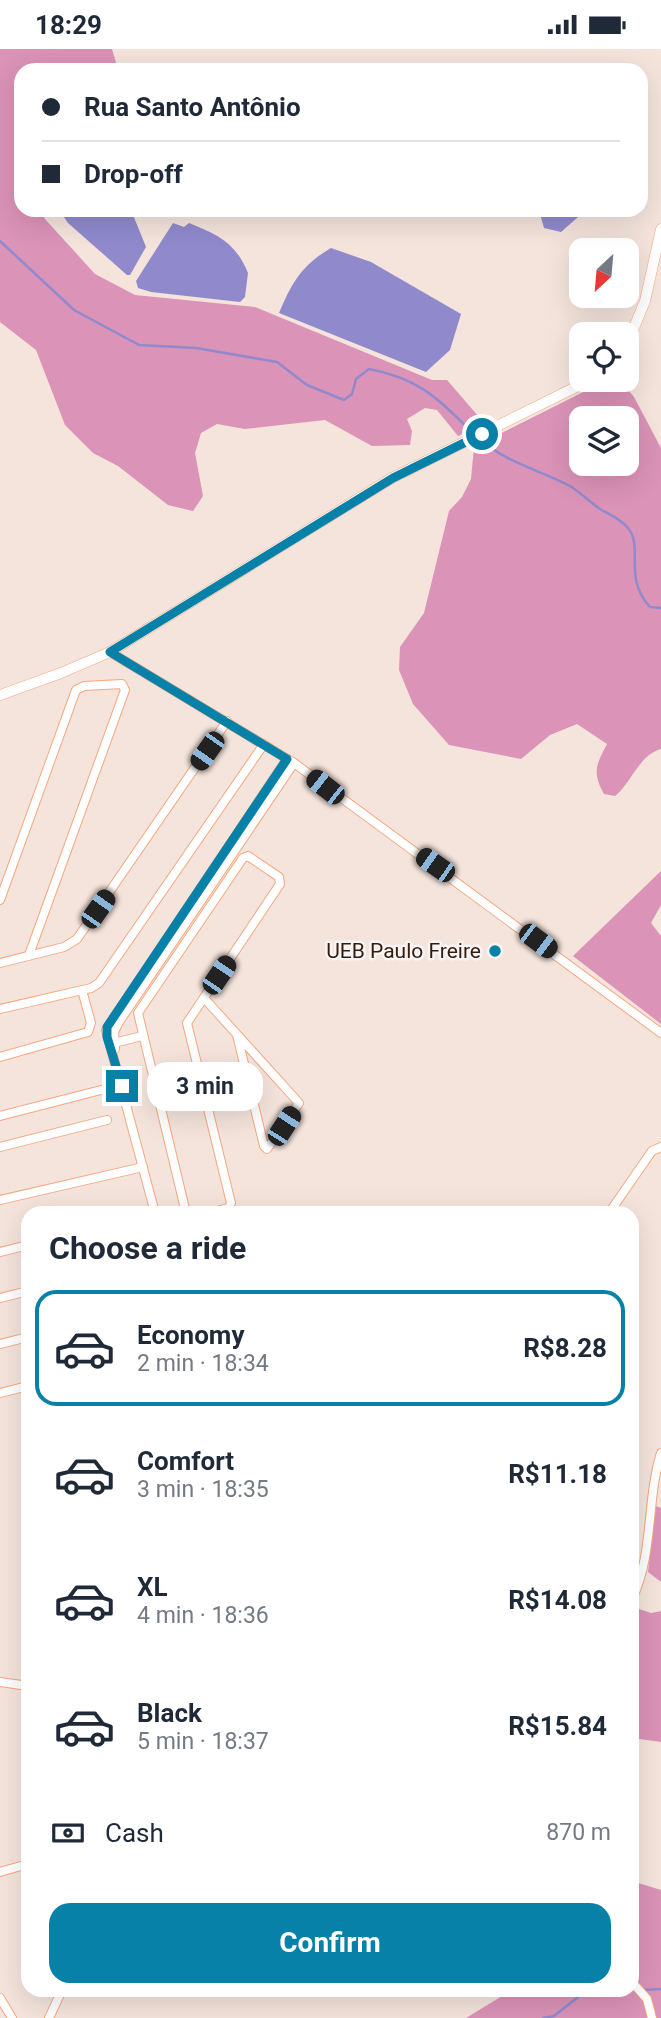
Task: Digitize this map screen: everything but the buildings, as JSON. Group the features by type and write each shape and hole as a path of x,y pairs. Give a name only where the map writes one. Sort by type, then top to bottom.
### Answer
{"main road":[{"path":"636,322 645,301 661,229"},
{"path":"0,695 50,678 110,652 358,498 569,390"}],"street":[{"path":"110,652 290,761 661,1033"},
{"path":"0,900 76,690 84,686 122,684 125,690 29,955"},
{"path":"0,963 69,945 77,939 227,721"},
{"path":"0,1009 82,990 99,983 107,975 264,744"},
{"path":"153,1206 112,1043 114,1032 290,761"},
{"path":"184,1206 137,1016 243,858 248,856 279,877 280,884 187,1023 230,1206"},
{"path":"0,1057 88,1033 91,1023 82,990"},
{"path":"204,998 299,1103 267,1149 264,1146 237,1035"},
{"path":"112,1043 142,1036"},
{"path":"0,1116 101,1090"},
{"path":"0,1147 107,1120"},
{"path":"614,1206 652,1151 661,1147"},
{"path":"0,1200 143,1167"},
{"path":"0,1252 21,1247"},
{"path":"0,1298 21,1293"},
{"path":"0,1344 21,1339"},
{"path":"0,1393 21,1388"},
{"path":"639,1582 643,1572 661,1453"},
{"path":"0,1682 21,1684"},
{"path":"0,1872 21,1866"},
{"path":"639,1990 647,1999 652,2018"},
{"path":"49,2018 59,1997"},
{"path":"0,1998 12,2018"}],"shaded area":[{"path":"0,49 112,49 116,63 14,63 14,217 44,217 95,274 135,295 255,307 432,380 447,380 485,424 458,436 437,410 425,408 407,419 412,431 410,445 372,446 325,420 245,429 217,424 201,433 195,453 203,496 193,511 168,505 118,466 93,453 65,425 36,350 0,322"},
{"path":"64,217 134,217 146,247 130,275 127,275"},
{"path":"541,217 578,217 561,232 544,228"},
{"path":"173,223 184,227 189,223 208,231 238,254 248,273 245,297 240,302 151,292 138,288 136,281"},
{"path":"331,248 371,262 461,314 450,350 426,372 279,313 299,275 312,261"},
{"path":"583,392 630,392 639,406 569,406 569,476 639,476 639,406 661,448 661,749 653,752 641,763 615,796 604,794 597,774 598,763 607,744 577,724 550,735 521,759 449,745 413,704 399,670 400,647 424,613 449,511 462,497 471,479 474,447"},
{"path":"661,871 661,905 651,923 661,936 661,1024 573,956"},
{"path":"656,1506 661,1508 661,1582 648,1572"},
{"path":"639,1609 651,1613 661,1611 661,1742 639,1739"},
{"path":"639,1883 661,1890 661,2018 466,2018 500,1997 639,1997"}],"waterway":[{"path":"0,241 74,310 139,345 196,348 277,362 307,385 344,400 352,394 356,379 369,369 387,373 428,392 474,434"},
{"path":"479,438 511,460 570,486 624,524 634,543 637,585 650,607 661,608"},
{"path":"642,1990 661,1989"},
{"path":"543,2018 554,2016 578,1997"}],"place":[{"name":"UEB Paulo Freire","path":"495,951"}],"route":[{"path":"122,1086 106,1033 110,1021 287,759 110,652 393,478 482,434"}]}
